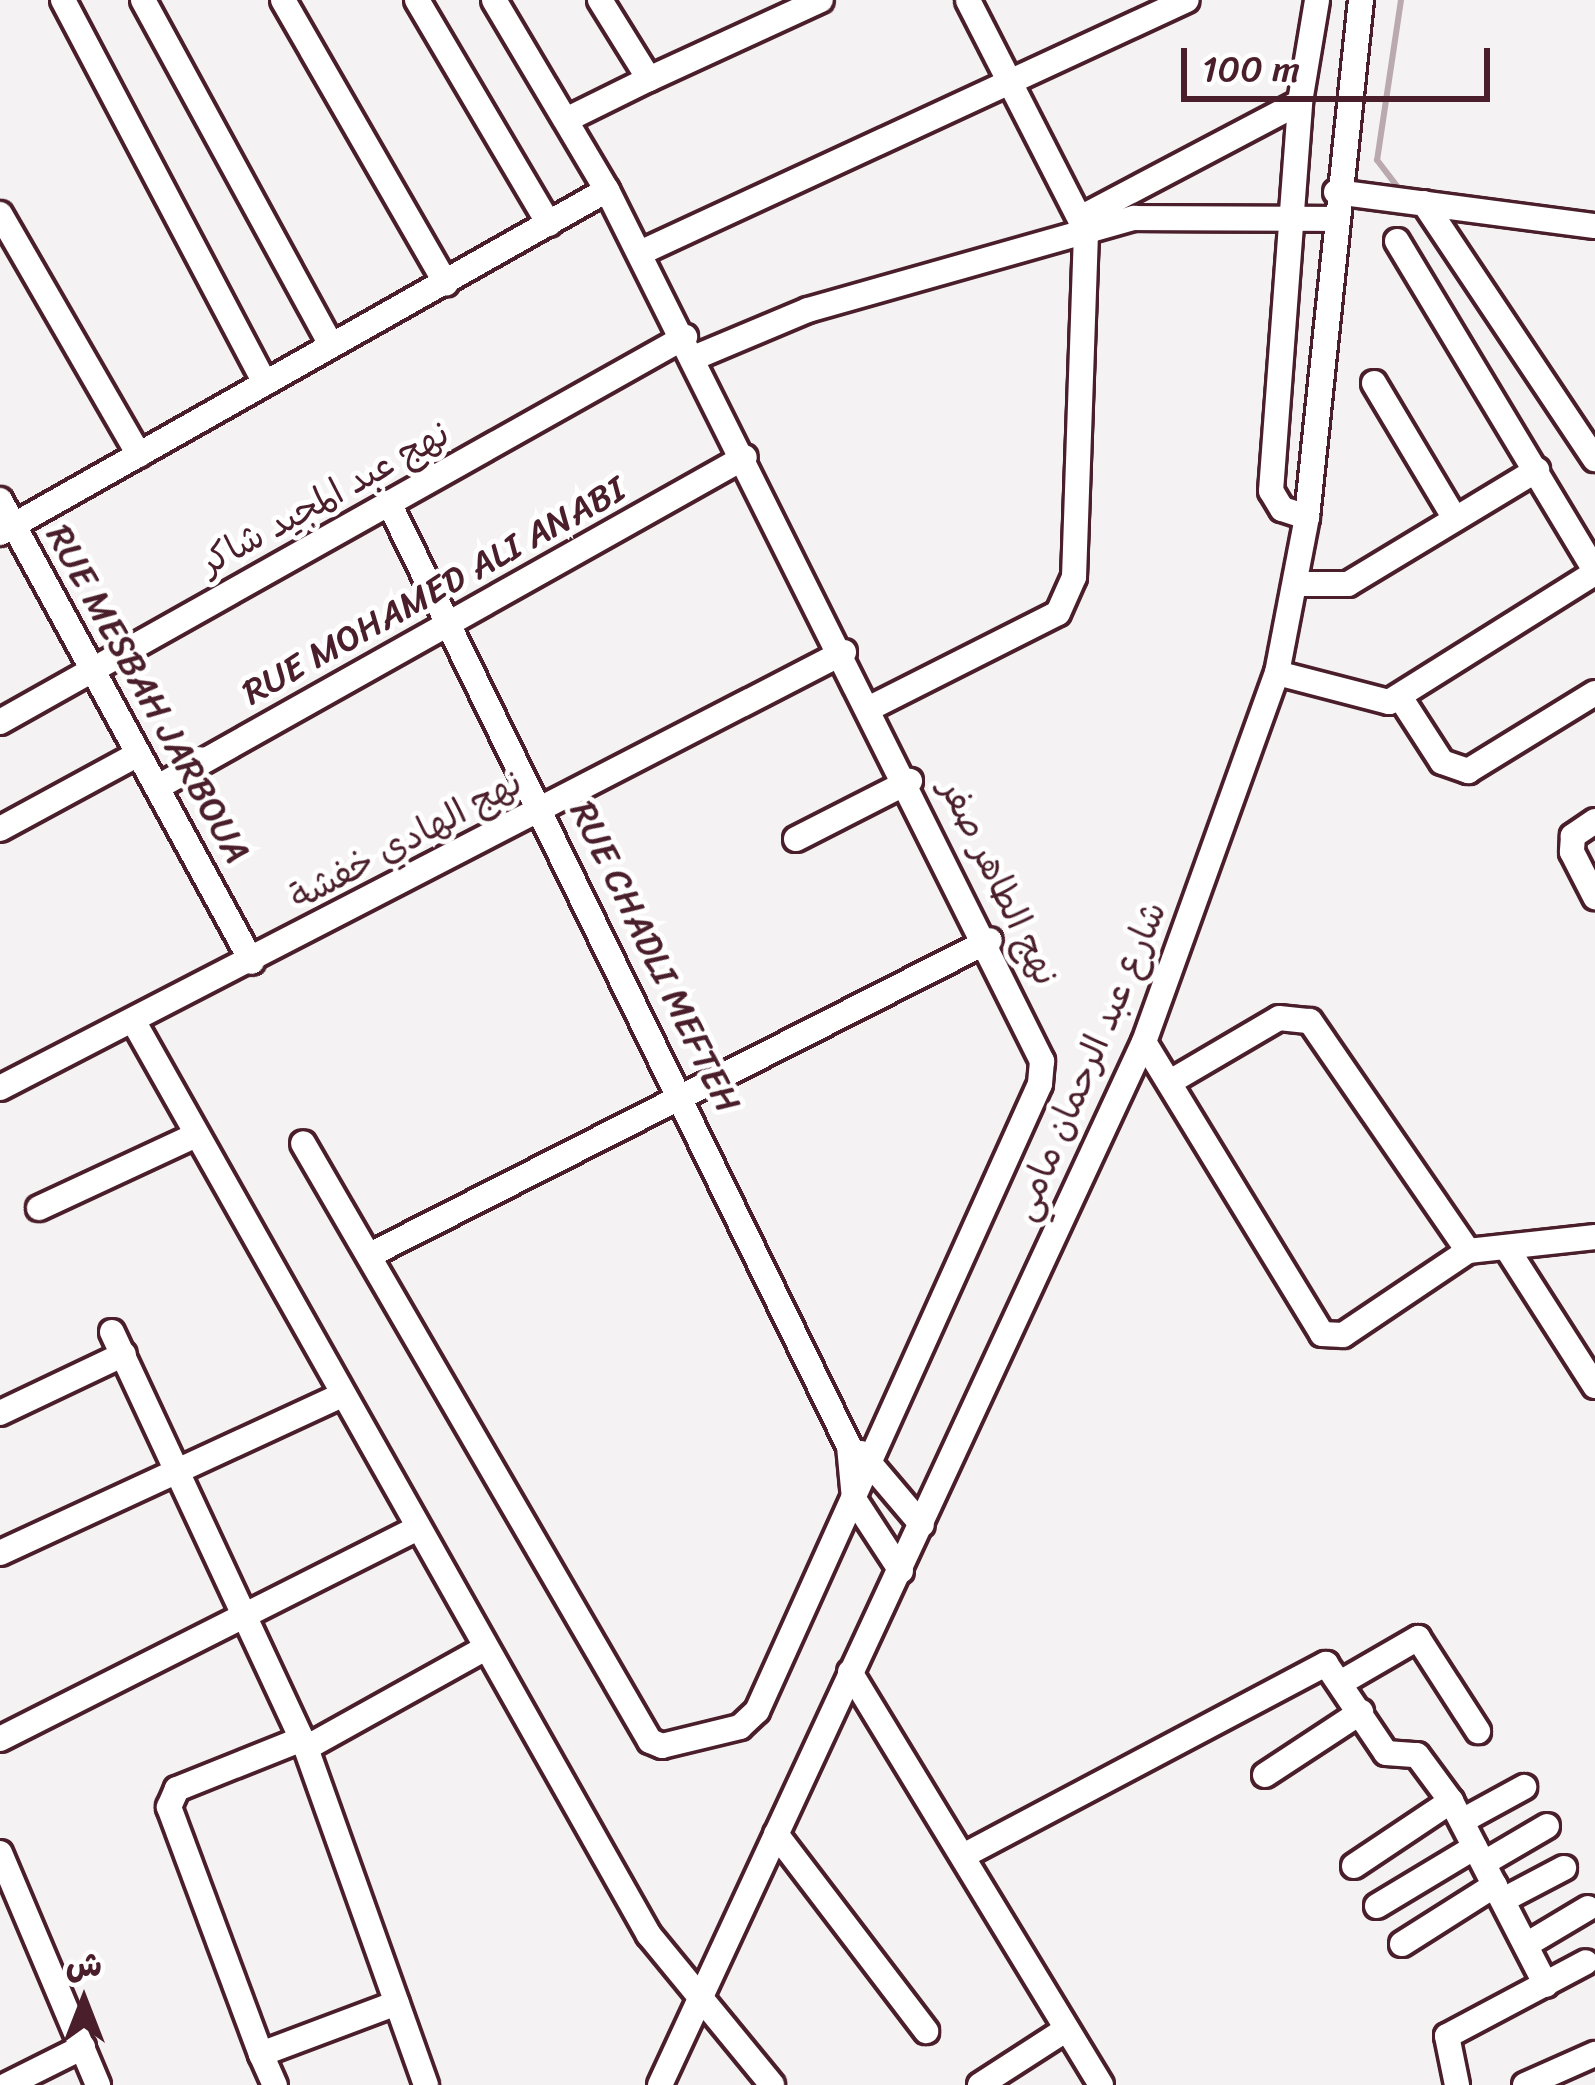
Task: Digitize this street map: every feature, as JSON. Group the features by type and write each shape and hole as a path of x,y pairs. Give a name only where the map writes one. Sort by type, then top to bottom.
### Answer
{"street":[{"path":"63,0 265,383"},
{"path":"143,0 331,345"},
{"path":"283,0 446,284"},
{"path":"417,0 549,224"},
{"name":"نهج الطاهر صفر","path":"370,1255 650,1742 740,1727 757,1711 1040,1084 1041,1051 990,940 643,252 494,0"},
{"path":"600,0 650,79"},
{"path":"568,119 821,0"},
{"path":"872,707 1067,602 1091,273 1084,224 968,0"},
{"path":"643,252 1013,85 1187,0"},
{"path":"1307,517 1282,509 1271,491 1300,102 1317,0"},
{"name":"شارع عبد الرحمان مامي","path":"660,2085 1144,1042 1277,673 1298,584 1307,517 1336,192 1361,0"},
{"path":"1084,224 1300,102"},
{"path":"1336,192 1595,226"},
{"path":"7,529 549,224 613,200"},
{"path":"1424,203 1595,459"},
{"path":"0,214 139,454"},
{"path":"1084,224 1159,214 1335,219"},
{"name":"نهج عبد المجيد شاكر","path":"0,722 389,503 691,347 1084,224"},
{"path":"1277,673 1377,703 1400,697 1595,572 1397,242"},
{"path":"1374,383 1455,519"},
{"name":"RUE MOHAMED ALI ANABI","path":"158,787 746,457"},
{"path":"1298,584 1348,584 1537,470"},
{"name":"RUE MESBAH JARBOUA","path":"0,500 7,529 93,670 252,962"},
{"name":"RUE CHADLI MEFTEH","path":"389,503 683,1095 849,1446 854,1499"},
{"name":"نهج الهادي خفشة","path":"0,1088 135,1024 844,652"},
{"path":"1400,697 1442,762 1468,771 1595,693"},
{"path":"0,829 138,754"},
{"path":"796,838 910,782"},
{"path":"1595,821 1573,836 1572,852 1595,897"},
{"path":"303,1143 370,1255 990,940"},
{"path":"1170,1082 1279,1018 1310,1021 1468,1251"},
{"path":"135,1024 194,1136 649,1935 704,1990 772,2085"},
{"path":"1144,1042 1322,1334 1343,1335 1468,1251 1595,1237"},
{"path":"39,1208 194,1136"},
{"path":"1506,1247 1595,1386"},
{"path":"0,1413 118,1343 304,1743 426,2085"},
{"path":"0,1553 342,1395"},
{"path":"849,1446 874,1460 922,1525"},
{"path":"854,1499 901,1571"},
{"path":"0,1739 417,1528"},
{"path":"1342,1682 1418,1639 1478,1731"},
{"path":"275,2085 170,1800 304,1743 484,1649"},
{"path":"963,1856 1313,1663 1332,1666 1386,1753 1417,1755 1457,1811 1546,1984"},
{"path":"850,1672 1101,2085"},
{"path":"1265,1775 1361,1712"},
{"path":"1354,1866 1457,1811 1524,1786"},
{"path":"1402,1944 1546,1826"},
{"path":"776,1834 926,2031"},
{"path":"0,1852 9,1902 98,2085"},
{"path":"1377,1906 1489,1874 1564,1868"},
{"path":"1526,1946 1588,1908"},
{"path":"1457,2085 1447,2036 1586,1962"},
{"path":"261,2054 397,2002"},
{"path":"980,2085 1067,2029"},
{"path":"7,2085 83,2047"},
{"path":"1525,2085 1595,2054"}],"waterway":[{"path":"1401,0 1377,160 1403,194"}]}
